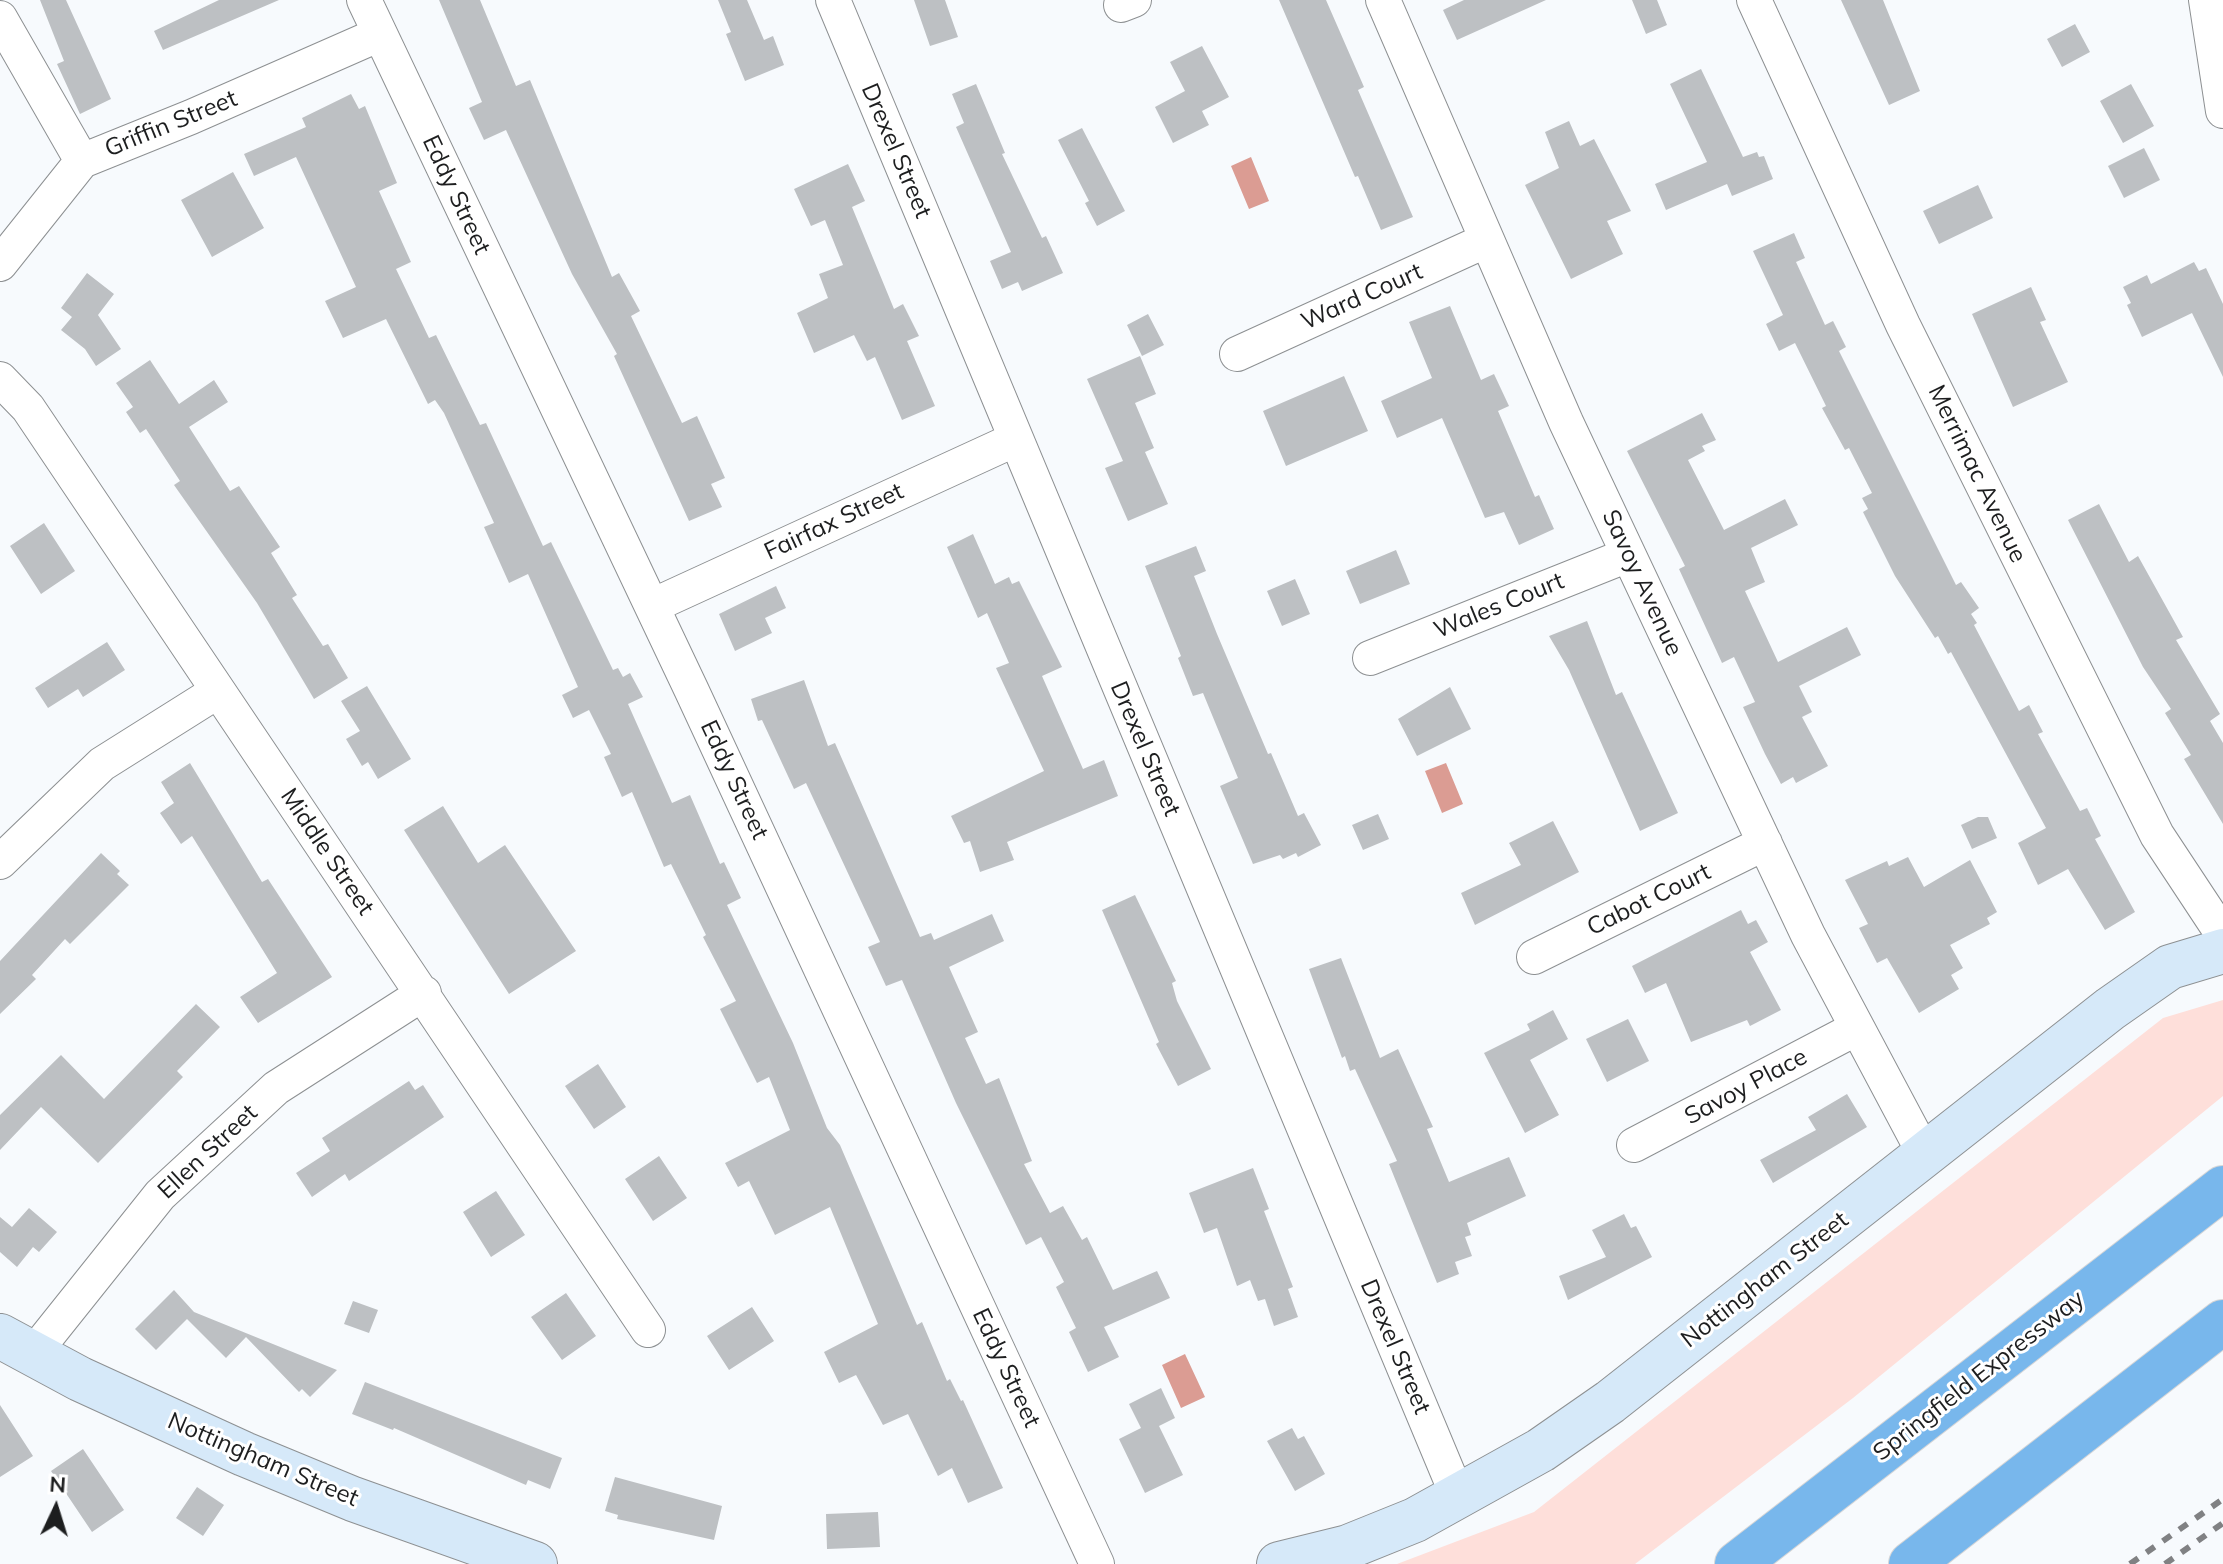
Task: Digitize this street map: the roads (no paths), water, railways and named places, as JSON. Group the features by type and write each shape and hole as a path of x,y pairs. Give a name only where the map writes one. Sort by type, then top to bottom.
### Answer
{"highway":[{"path":"2157,1239 2223,1172"},
{"name":"Springfield Expressway","path":"1737,1564 2223,1188"},
{"path":"1911,1564 2223,1322"}],"street":[{"name":"Eddy Street","path":"364,0 652,606 1097,1564"},
{"name":"Drexel Street","path":"833,0 1458,1497"},
{"name":"Savoy Avenue","path":"1383,0 1628,555 1765,843 1857,1028 1925,1155"},
{"name":"Merrimac Avenue","path":"1754,0 1903,325 2157,835 2223,935"},
{"path":"2206,0 2221,74 2223,111"},
{"path":"0,18 82,161"},
{"name":"Griffin Street","path":"0,264 82,161 380,34"},
{"name":"Ward Court","path":"1237,354 1487,240"},
{"name":"Middle Street","path":"0,379 28,408 648,1330"},
{"name":"Fairfax Street","path":"652,606 1016,439"},
{"name":"Wales Court","path":"1370,658 1628,555"},
{"path":"0,862 102,764 218,691"},
{"name":"Cabot Court","path":"1534,957 1765,843"},
{"name":"Nottingham Street","path":"1279,1564 1348,1547 1458,1497 1541,1450 1610,1402 2170,967 2223,951"},
{"name":"Ellen Street","path":"16,1345 172,1184 276,1088 424,993"},
{"name":"Savoy Place","path":"1634,1145 1857,1028"},
{"name":"Nottingham Street","path":"16,1345 244,1454 353,1499 535,1564"}],"railway":[{"path":"2130,1564 2223,1499"},
{"path":"2165,1564 2223,1523"}]}
